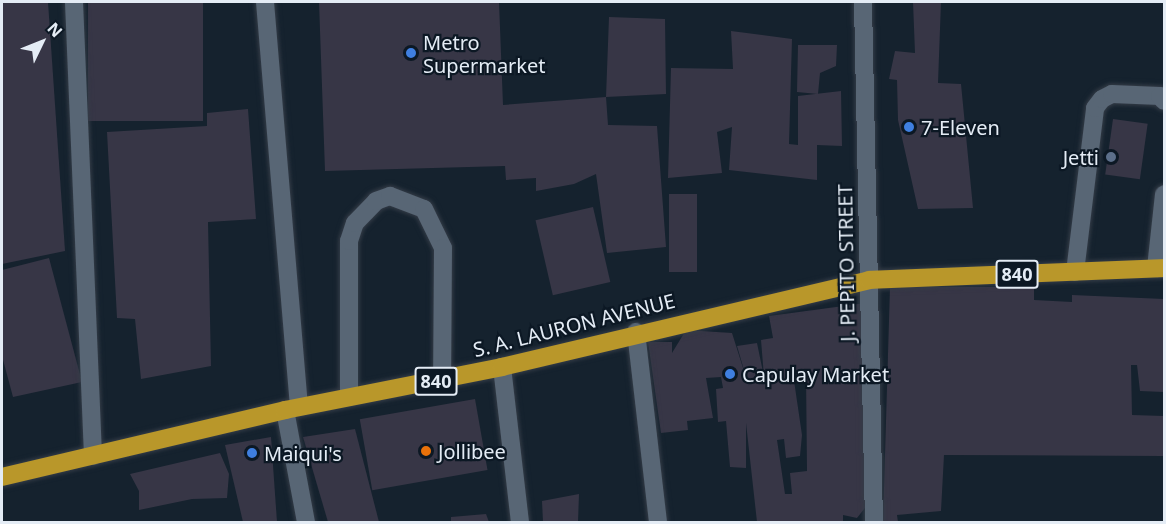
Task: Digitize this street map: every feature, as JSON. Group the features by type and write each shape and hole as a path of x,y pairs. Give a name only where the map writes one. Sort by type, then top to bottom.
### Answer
{"highway":[{"name":"S. A. LAURON AVENUE","path":"2,477 292,409 502,367 636,332 869,280 1160,268"}],"street":[{"path":"74,2 93,456"},
{"path":"265,2 292,409 306,522"},
{"name":"J. PEPITO STREET","path":"863,2 874,522"},
{"path":"1075,272 1095,108 1102,99 1112,94 1160,96 1164,101"},
{"path":"1160,268 1164,194"},
{"path":"349,397 349,241 355,223 376,201 390,196 424,209 443,248 442,380"},
{"path":"636,332 658,522"},
{"path":"502,367 520,522"}],"building":[{"path":"2,2 48,2 65,251 2,264"},
{"path":"88,2 203,2 203,121 88,121"},
{"name":"Metro Supermarket","path":"319,2 499,2 503,105 606,97 608,125 657,126 666,247 607,253 596,174 574,184 536,191 536,178 506,180 505,166 325,171"},
{"path":"913,2 941,2 938,83 961,84 973,208 918,209 898,120 897,80 889,79 895,51 915,53"},
{"path":"609,17 665,19 666,94 606,97"},
{"path":"731,31 792,39 789,144 798,145 798,96 841,91 842,146 817,145 817,180 729,170 732,127 717,132 722,173 668,178 671,68 733,69"},
{"path":"798,45 837,45 836,66 820,73 818,94 797,92"},
{"path":"248,109 256,219 208,222 211,366 141,379 135,319 117,318 107,132 207,126 207,113"},
{"path":"1113,119 1148,124 1140,179 1105,174"},
{"path":"669,194 697,194 697,272 669,272"},
{"path":"593,207 610,282 553,295 536,220"},
{"path":"49,258 82,382 13,397 2,356 2,270"},
{"path":"890,287 1034,287 1034,300 1072,302 1072,295 1164,299 1164,392 1140,391 1137,365 1131,365 1132,415 1164,416 1164,456 944,455 941,511 897,515 898,522 883,522"},
{"path":"866,303 872,499 857,518 843,515 843,522 757,522 746,423 746,468 730,467 726,421 718,422 716,389 723,388 721,377 706,378 713,418 687,421 688,430 661,433 648,342 672,342 672,353 686,330 732,333 749,387 737,346 757,343 764,377 761,340 773,338 769,316","holes":["792,367 794,375 806,374 807,471 790,473 792,494 785,494 777,440 784,439 786,458 800,456 802,435"]},
{"name":"Jollibee","path":"475,399 488,470 372,490 360,419"},
{"path":"355,429 379,522 328,522 303,437"},
{"path":"271,437 277,522 243,522 225,445"},
{"path":"220,453 229,474 227,498 192,499 139,510 139,491 130,474"},
{"path":"579,494 578,522 543,522 542,501"},
{"path":"486,514 489,522 451,522 451,517"}],"place":[{"name":"Metro Supermarket","path":"411,53"},
{"name":"7-Eleven","path":"909,127"},
{"name":"Jetti","path":"1111,157"},
{"name":"Capulay Market","path":"730,374"},
{"name":"Jollibee","path":"426,451"},
{"name":"Maiqui's","path":"252,453"}]}
